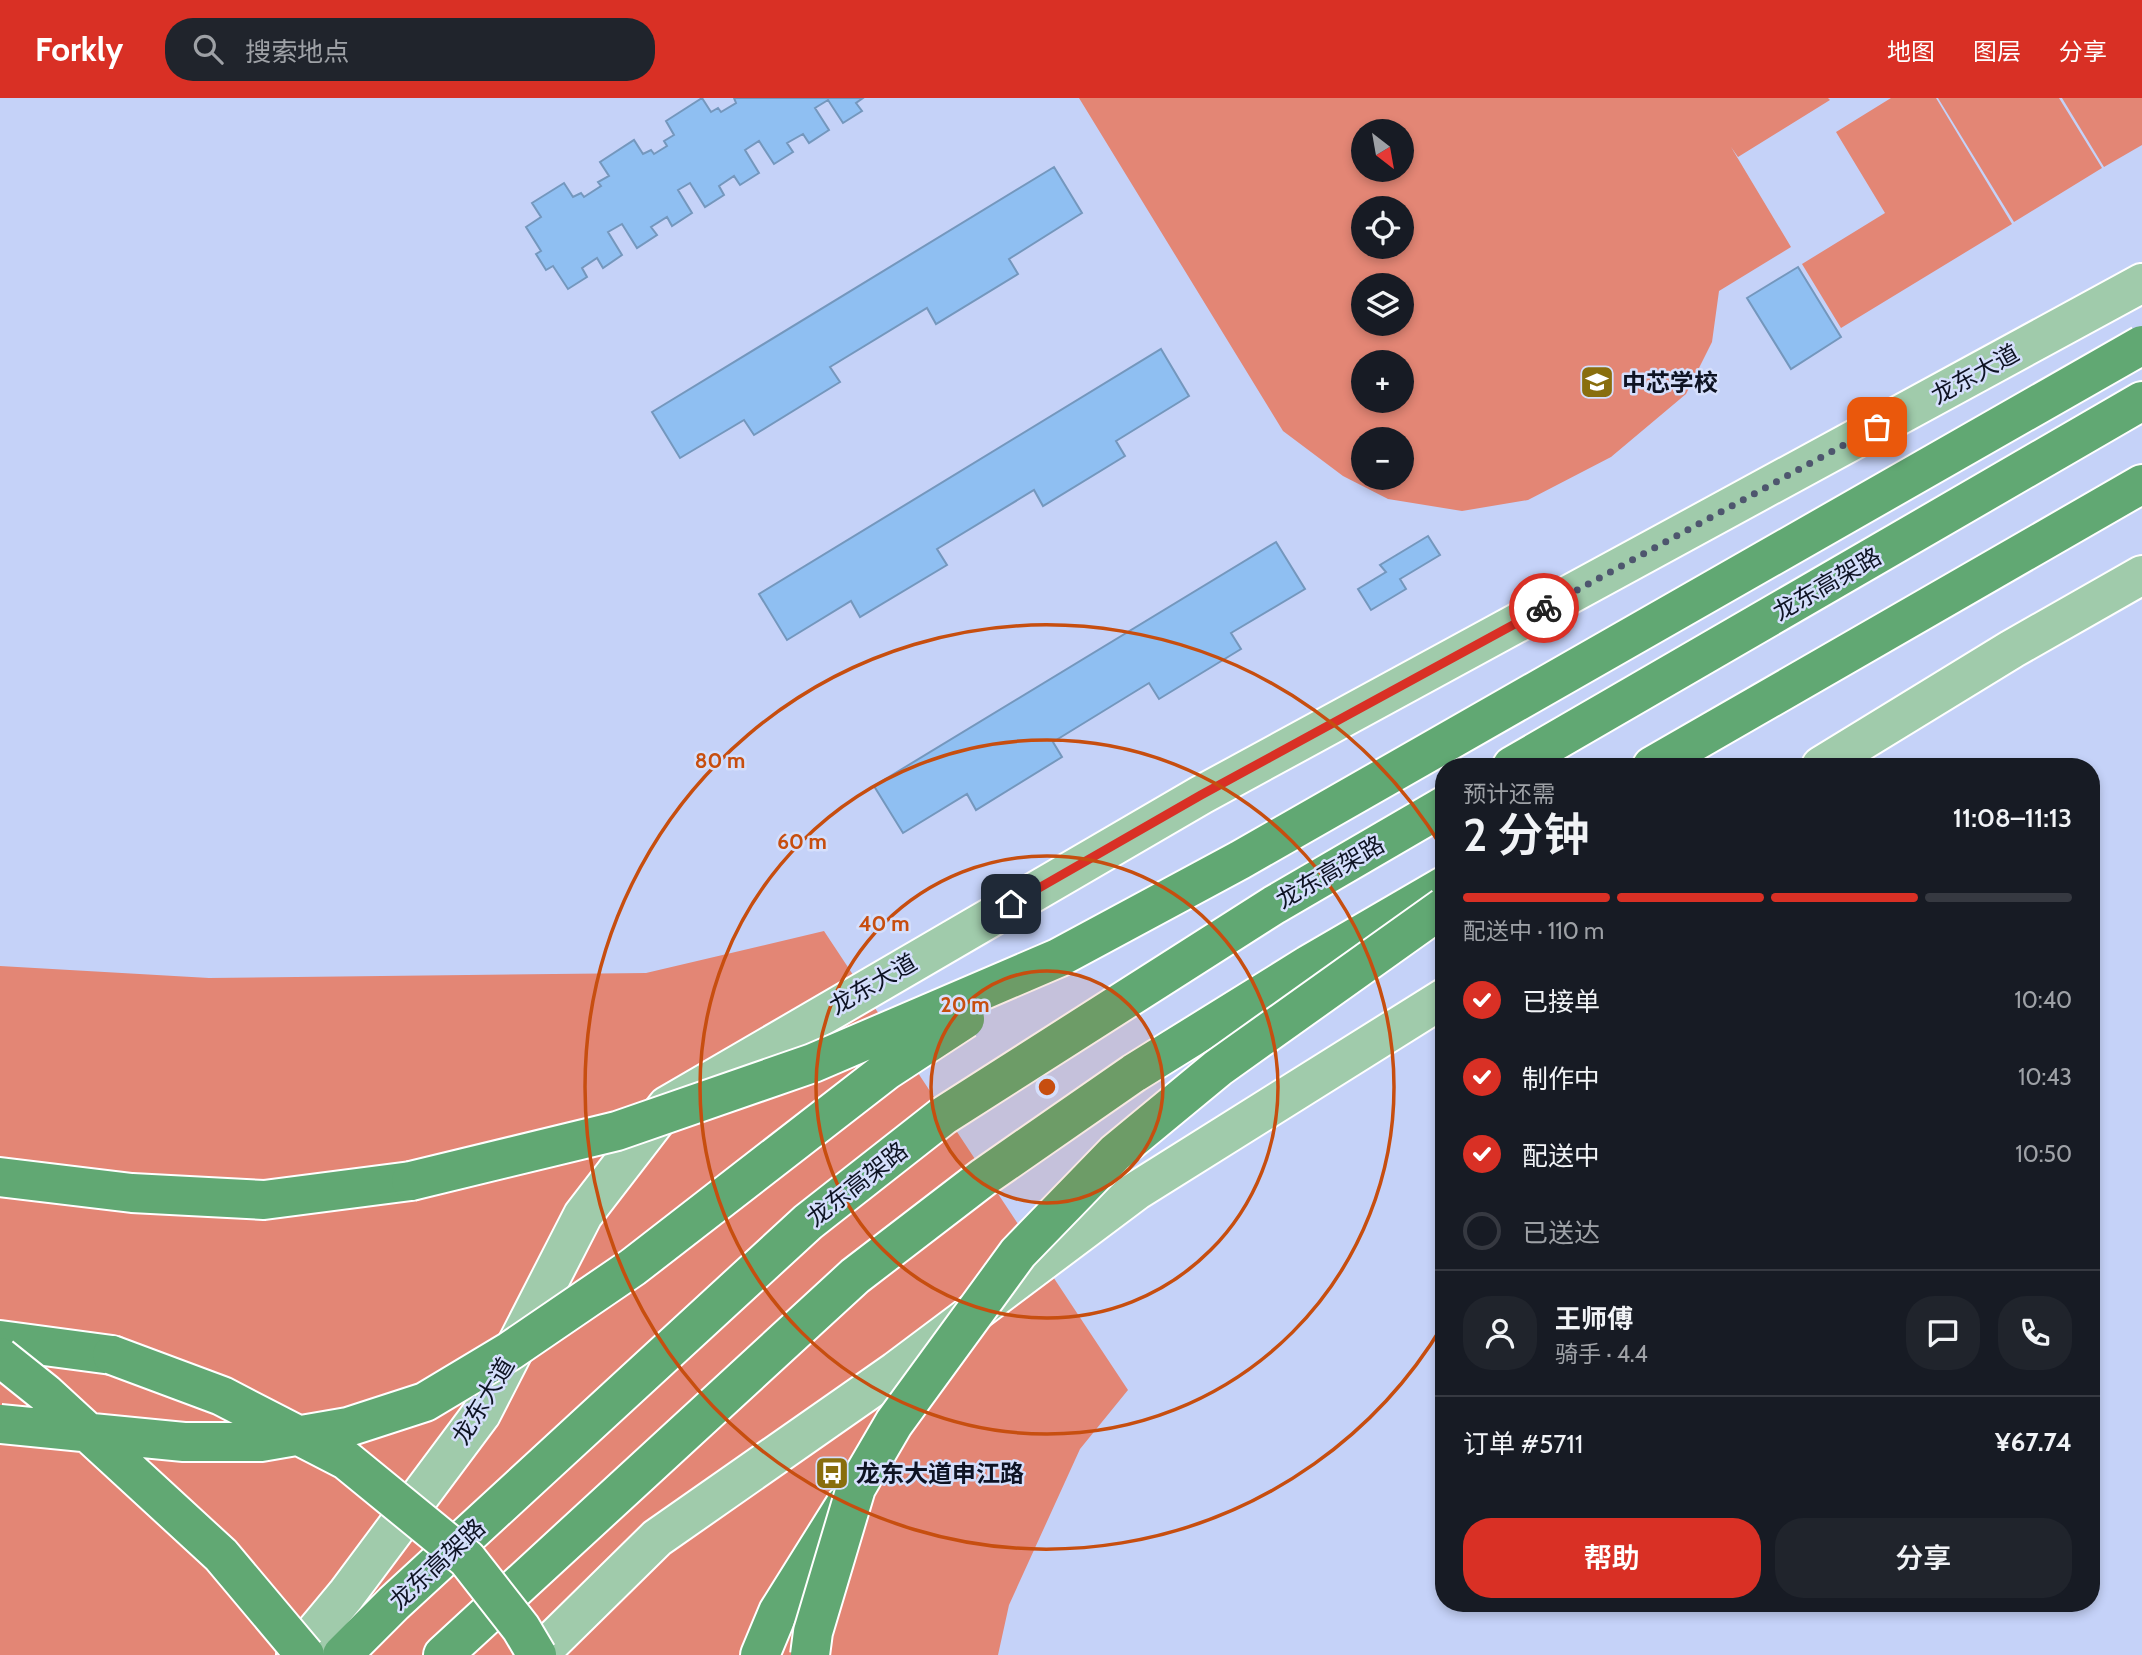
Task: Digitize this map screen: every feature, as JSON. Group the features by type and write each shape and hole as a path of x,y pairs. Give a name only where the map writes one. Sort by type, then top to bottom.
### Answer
{"highway":[{"path":"0,1424 184,1442 261,1442 348,1427 425,1402 510,1351 633,1267 887,1070 1058,958 1252,853 2142,345"},
{"name":"龙东高架路","path":"1526,758 2142,401"},
{"path":"1666,758 2142,484"},
{"name":"龙东高架路","path":"342,1655 394,1602 808,1222 933,1124 1274,905 1435,811"},
{"path":"443,1655 855,1276 984,1177 1134,1073 1308,965 1435,891"},
{"path":"760,1655 778,1612 909,1400 1018,1253 1115,1153 1218,1068 1435,913"},
{"path":"0,1177 132,1192 264,1199 411,1181 617,1131 813,1063 1058,958"},
{"path":"0,1340 112,1355 222,1396 346,1460 467,1559 521,1628 537,1655"},
{"path":"0,1357 45,1393 221,1555 305,1655"},
{"path":"810,1655 813,1632 856,1488"}],"main road":[{"name":"龙东大道","path":"296,1655 346,1595 481,1414 583,1215 667,1106 1201,795 2142,283"},
{"path":"1834,758 2012,649 2142,575"},
{"path":"537,1655 657,1538 896,1371 1136,1191 1435,1004"}],"shaded area":[{"path":"1079,98 1830,100 1738,157 1731,147 1791,247 1719,291 1712,342 1686,394 1611,457 1528,500 1462,511 1388,499 1370,490 1414,490 1414,427 1351,427 1351,480 1283,431"},
{"path":"1891,98 1936,98 2012,224 1841,328 1802,264 1885,213 1836,132"},
{"path":"1938,98 2059,98 2102,168 2014,222"},
{"path":"2062,98 2142,98 2142,145 2104,167"},
{"path":"824,931 1128,1390 1080,1449 1009,1605 998,1655 0,1655 0,966 209,978 646,973"}],"building":[{"path":"702,98 711,112 718,108 721,112 736,103 734,98 863,98 856,103 862,111 843,123 828,100 815,108 829,130 809,143 803,134 787,143 793,152 774,164 759,141 745,150 759,173 740,185 734,176 719,186 724,195 705,207 690,183 678,190 692,213 672,226 667,217 651,227 657,235 637,248 622,224 608,232 622,255 603,268 597,258 582,268 587,277 568,289 553,266 546,270 536,254 541,251 526,227 541,217 532,203 564,183 573,197 581,193 584,197 601,186 598,182 609,176 600,162 634,140 643,154 651,150 654,154 667,146 664,141 674,135 666,121"},
{"path":"1054,167 1082,213 1009,259 1018,274 936,324 927,308 830,367 840,382 754,435 744,420 680,458 652,412"},
{"path":"1798,267 1841,337 1791,369 1747,298"},
{"path":"1161,349 1189,396 1116,441 1125,456 1043,506 1034,490 937,549 947,565 860,617 851,601 787,640 759,594"},
{"path":"1428,536 1440,555 1400,579 1406,589 1371,610 1358,589 1386,572 1380,565"},
{"path":"1276,542 1305,589 1231,633 1241,649 1159,699 1149,683 1053,742 1062,757 976,810 967,794 903,833 874,786"}],"way so far":[{"path":"1544,608 1877,427"}],"place":[{"name":"中芯学校","path":"1597,382"},
{"name":"龙东大道申江路","path":"832,1473"}],"route":[{"path":"1011,904 1201,795 1544,608"}]}
